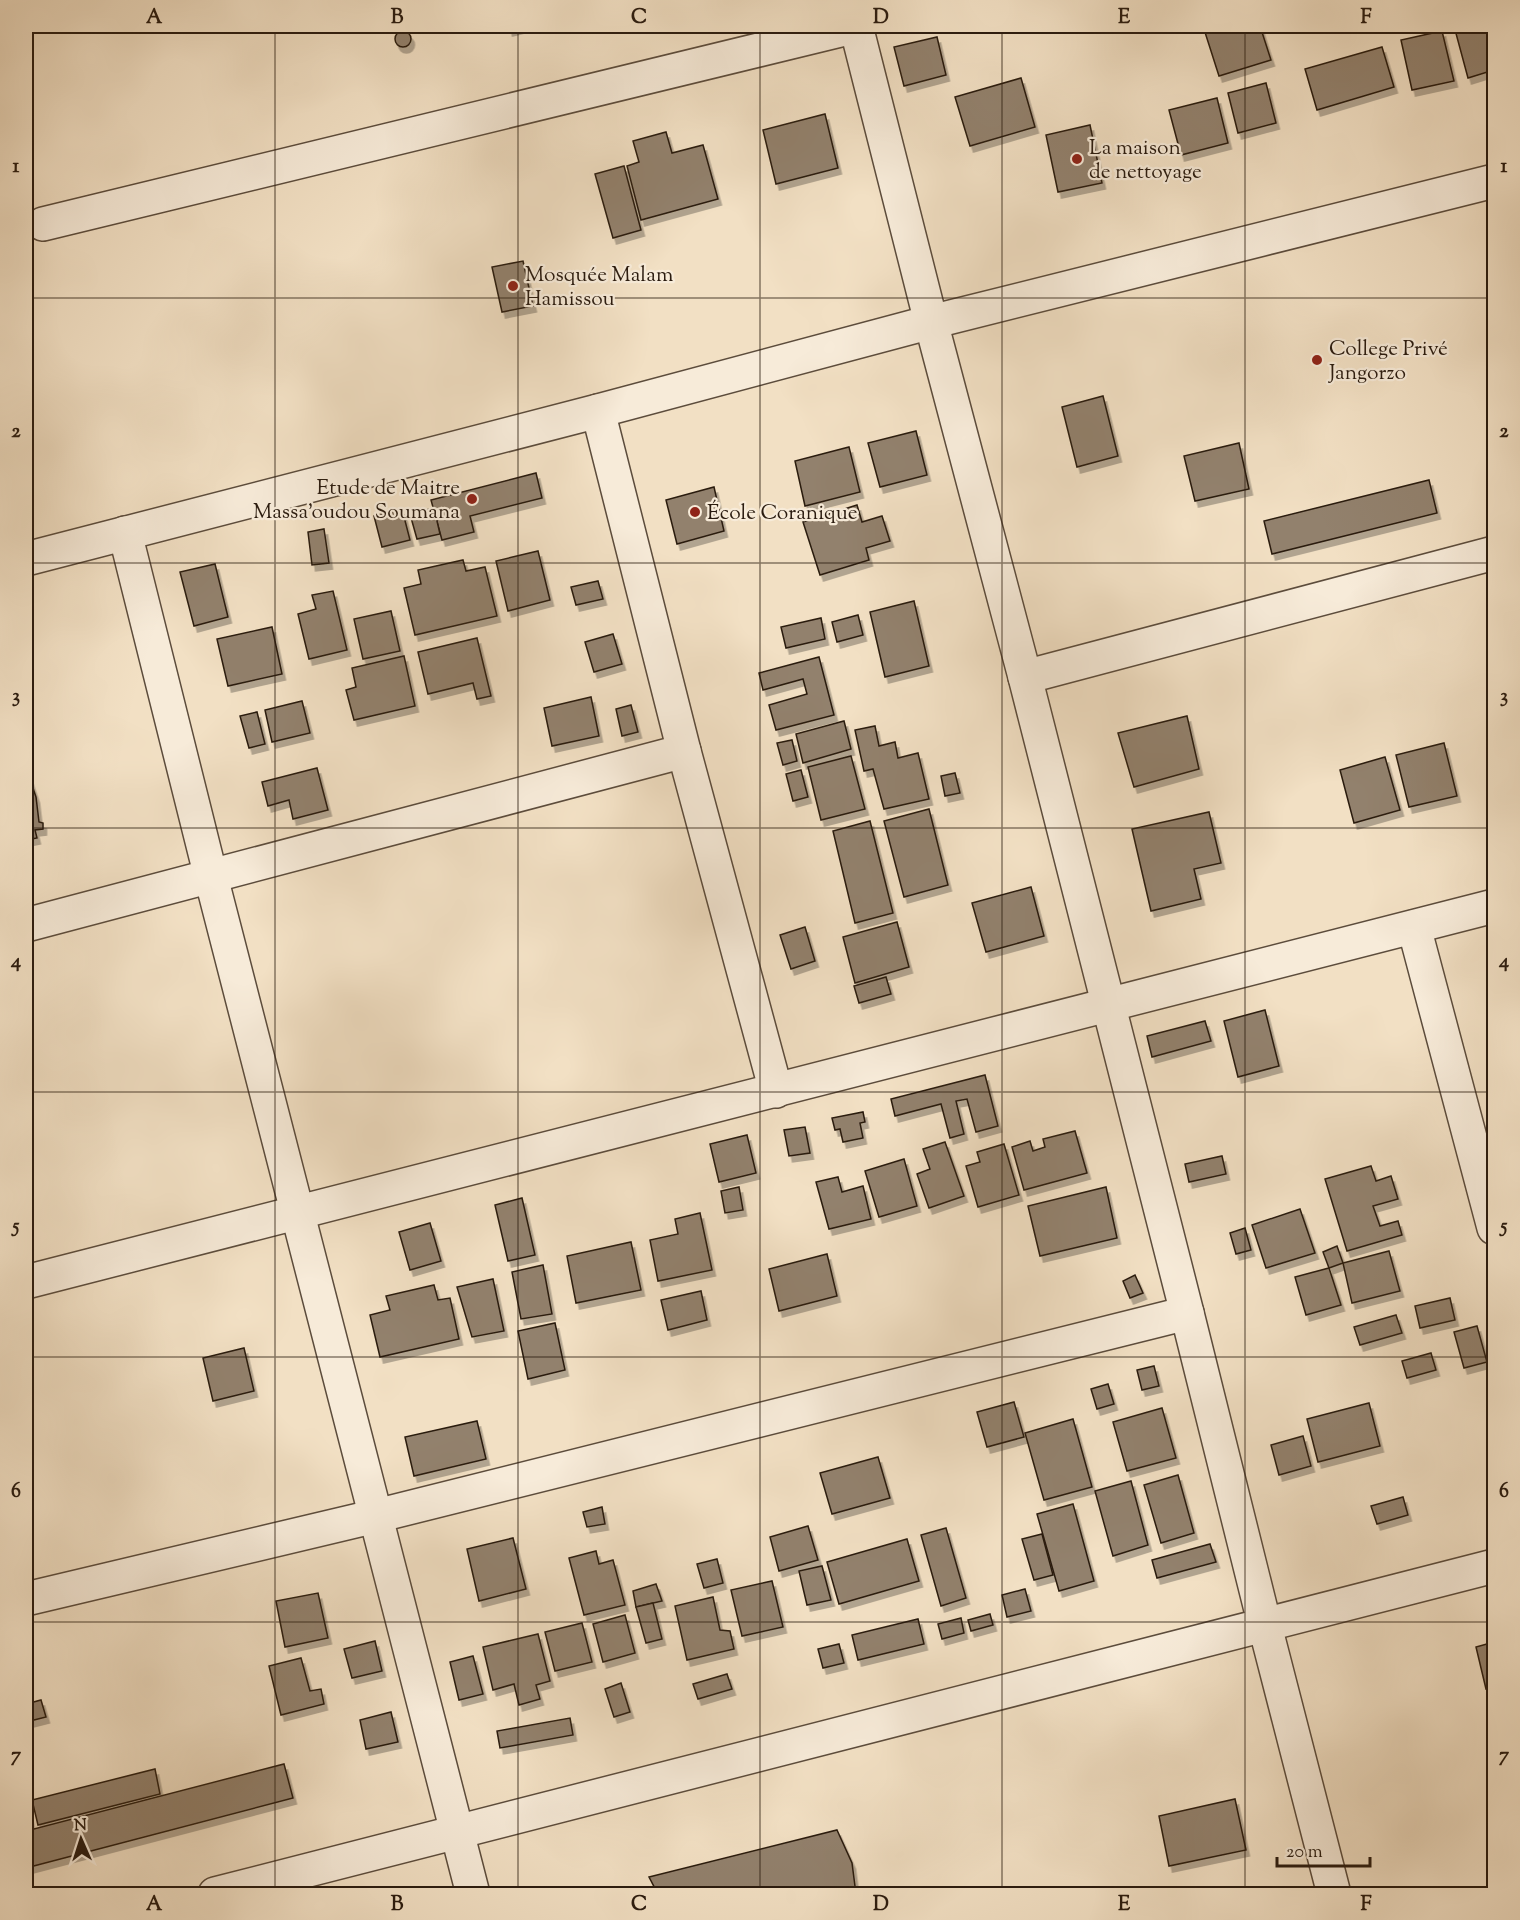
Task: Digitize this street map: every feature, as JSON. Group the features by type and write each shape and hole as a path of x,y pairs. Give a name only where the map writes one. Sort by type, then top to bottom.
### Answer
{"street":[{"path":"43,224 857,26 1334,1894"},
{"path":"26,559 931,322 1494,181"},
{"path":"598,411 684,751 776,1091"},
{"path":"125,533 211,877 473,1894"},
{"path":"1025,677 1494,553"},
{"path":"26,925 684,751"},
{"path":"26,1282 1494,906"},
{"path":"1414,927 1494,1228"},
{"path":"26,1599 376,1516 1187,1313"},
{"path":"215,1894 1494,1566"}],"building":[{"path":"508,26 525,26 509,30"},
{"path":"1203,26 1260,26 1271,60 1219,76"},
{"path":"1454,26 1494,26 1494,70 1468,78"},
{"path":"403,31 409,33 411,39 409,45 403,47 397,45 395,39 397,33"},
{"path":"1442,31 1454,81 1412,90 1401,40"},
{"path":"937,37 946,75 904,86 894,47"},
{"path":"1382,47 1394,87 1317,110 1305,69"},
{"path":"1021,78 1035,127 970,146 955,97"},
{"path":"1266,83 1276,123 1238,133 1228,93"},
{"path":"1217,98 1228,143 1181,155 1169,110"},
{"path":"825,114 838,168 776,184 763,130"},
{"path":"1090,125 1102,183 1058,192 1046,135"},
{"path":"666,132 672,153 703,145 718,199 641,220 627,166 639,162 633,141"},
{"path":"624,166 641,230 613,238 595,174"},
{"path":"523,261 533,306 502,312 492,267"},
{"path":"1103,396 1118,456 1077,467 1062,407"},
{"path":"916,431 927,475 880,487 868,443"},
{"path":"1239,443 1249,489 1195,501 1184,456"},
{"path":"849,447 860,492 805,506 795,461"},
{"path":"536,473 542,498 470,516 474,532 442,540 431,500"},
{"path":"1429,480 1437,513 1272,554 1264,521"},
{"path":"714,487 724,531 677,544 666,500"},
{"path":"857,505 862,522 882,516 890,541 866,548 869,560 820,575 803,522"},
{"path":"434,508 440,534 417,539 410,514"},
{"path":"402,509 410,540 382,547 374,516"},
{"path":"324,529 329,563 312,565 308,532"},
{"path":"538,551 550,600 508,611 496,561"},
{"path":"463,560 466,571 485,567 497,616 415,635 404,588 421,584 418,570"},
{"path":"215,564 228,617 194,626 180,572"},
{"path":"598,581 603,599 576,605 571,587"},
{"path":"333,591 347,650 309,659 298,614 316,609 312,595"},
{"path":"914,601 929,666 885,677 870,612"},
{"path":"391,611 400,651 363,659 354,619"},
{"path":"858,615 863,635 837,642 832,622"},
{"path":"821,618 825,639 786,648 781,627"},
{"path":"272,627 282,674 228,686 217,639"},
{"path":"613,634 622,664 594,672 585,642"},
{"path":"477,638 491,696 477,699 473,683 428,694 418,652"},
{"path":"404,656 415,706 354,720 346,690 356,687 352,668"},
{"path":"819,657 834,715 776,730 769,705 807,694 803,679 763,690 759,673"},
{"path":"591,697 599,736 552,746 544,708"},
{"path":"302,701 310,733 272,742 265,710"},
{"path":"631,705 638,732 622,736 616,709"},
{"path":"257,712 265,744 249,748 240,716"},
{"path":"1187,716 1199,769 1134,787 1118,733"},
{"path":"844,721 851,749 803,763 796,734"},
{"path":"875,726 879,746 895,742 898,758 918,753 929,799 884,809 873,769 864,771 855,730"},
{"path":"792,740 797,761 783,765 777,743"},
{"path":"1444,743 1457,796 1409,807 1396,755"},
{"path":"851,756 865,809 821,820 808,767"},
{"path":"1385,757 1400,810 1354,823 1340,770"},
{"path":"26,768 36,797 39,822 43,823 43,829 35,830 37,838 26,840"},
{"path":"317,768 328,810 293,819 289,800 268,806 262,782"},
{"path":"801,770 808,797 793,801 786,774"},
{"path":"955,773 960,793 945,796 941,776"},
{"path":"929,809 948,885 904,897 884,821"},
{"path":"1209,812 1221,863 1194,869 1201,899 1151,911 1132,829"},
{"path":"870,821 893,913 855,923 833,831"},
{"path":"1031,887 1044,936 986,952 972,903"},
{"path":"897,922 909,967 855,983 843,937"},
{"path":"805,927 815,961 791,969 780,935"},
{"path":"886,977 891,994 859,1003 854,986"},
{"path":"1265,1010 1279,1066 1238,1077 1224,1021"},
{"path":"1205,1021 1211,1041 1152,1057 1147,1036"},
{"path":"985,1075 998,1126 976,1132 967,1099 956,1101 964,1134 950,1138 941,1104 895,1116 891,1099"},
{"path":"863,1112 865,1122 860,1123 863,1138 843,1142 840,1129 835,1130 832,1118"},
{"path":"805,1127 810,1153 789,1156 784,1130"},
{"path":"1075,1131 1087,1173 1024,1190 1012,1147 1030,1141 1033,1151 1045,1147 1043,1139"},
{"path":"747,1135 756,1173 719,1182 710,1144"},
{"path":"945,1142 964,1196 929,1208 917,1174 930,1169 923,1149"},
{"path":"1004,1144 1019,1195 978,1207 966,1166 980,1162 977,1152"},
{"path":"1222,1156 1226,1174 1189,1182 1185,1164"},
{"path":"904,1159 917,1206 879,1217 865,1171"},
{"path":"1371,1166 1376,1181 1391,1176 1398,1199 1373,1206 1380,1226 1398,1221 1402,1235 1347,1251 1325,1179"},
{"path":"838,1177 842,1192 863,1186 871,1219 829,1229 816,1182"},
{"path":"739,1187 743,1210 725,1213 721,1191"},
{"path":"1106,1187 1117,1238 1040,1256 1028,1206"},
{"path":"522,1198 535,1255 508,1261 495,1205"},
{"path":"1300,1209 1315,1253 1266,1268 1252,1225"},
{"path":"700,1213 712,1270 658,1281 650,1240 678,1234 675,1219"},
{"path":"430,1223 441,1261 410,1270 399,1232"},
{"path":"1245,1228 1251,1250 1236,1254 1230,1233"},
{"path":"631,1242 641,1290 576,1303 567,1256"},
{"path":"1337,1246 1343,1263 1329,1268 1323,1252"},
{"path":"1389,1251 1400,1291 1352,1303 1343,1263"},
{"path":"827,1254 837,1296 779,1311 769,1269"},
{"path":"543,1265 552,1314 521,1319 512,1272"},
{"path":"1329,1268 1341,1305 1306,1315 1295,1277"},
{"path":"1135,1275 1143,1293 1130,1298 1123,1281"},
{"path":"493,1279 504,1331 472,1337 457,1287"},
{"path":"434,1285 438,1300 450,1298 459,1339 380,1357 370,1315 390,1310 386,1296"},
{"path":"701,1291 707,1320 668,1330 661,1300"},
{"path":"1450,1298 1455,1320 1420,1328 1415,1306"},
{"path":"1396,1315 1402,1333 1360,1345 1354,1327"},
{"path":"555,1323 565,1370 528,1379 518,1331"},
{"path":"1477,1326 1487,1362 1464,1368 1454,1332"},
{"path":"244,1348 254,1391 213,1401 203,1358"},
{"path":"1431,1353 1436,1370 1407,1378 1402,1361"},
{"path":"1154,1366 1159,1386 1142,1390 1137,1370"},
{"path":"1108,1384 1114,1404 1097,1409 1091,1389"},
{"path":"1014,1402 1024,1437 987,1447 977,1412"},
{"path":"1369,1403 1380,1446 1318,1462 1307,1419"},
{"path":"1162,1408 1176,1458 1127,1471 1113,1422"},
{"path":"1073,1419 1092,1487 1044,1500 1025,1433"},
{"path":"477,1421 486,1459 414,1476 405,1437"},
{"path":"1303,1436 1311,1466 1279,1475 1271,1445"},
{"path":"878,1457 890,1498 832,1514 820,1473"},
{"path":"1178,1475 1194,1533 1161,1543 1144,1485"},
{"path":"1131,1481 1148,1545 1113,1556 1095,1491"},
{"path":"1403,1497 1408,1515 1377,1524 1371,1506"},
{"path":"1073,1504 1094,1581 1059,1591 1037,1514"},
{"path":"602,1507 605,1524 587,1527 583,1512"},
{"path":"808,1526 818,1560 779,1571 770,1537"},
{"path":"946,1528 966,1598 941,1606 921,1535"},
{"path":"1042,1534 1053,1575 1034,1580 1022,1539"},
{"path":"513,1538 526,1589 479,1601 467,1549"},
{"path":"907,1539 919,1581 839,1604 827,1562"},
{"path":"1210,1544 1216,1562 1157,1578 1152,1560"},
{"path":"596,1551 599,1564 613,1560 625,1605 584,1615 569,1558"},
{"path":"717,1559 723,1583 704,1588 697,1564"},
{"path":"822,1566 831,1600 807,1605 799,1571"},
{"path":"772,1581 783,1627 742,1636 731,1590"},
{"path":"656,1584 662,1601 636,1607 633,1591"},
{"path":"1025,1589 1031,1611 1007,1617 1002,1595"},
{"path":"318,1593 328,1638 285,1647 276,1601"},
{"path":"713,1597 720,1630 730,1631 734,1649 687,1660 675,1606"},
{"path":"653,1603 662,1639 646,1643 636,1607"},
{"path":"990,1614 993,1625 971,1631 968,1620"},
{"path":"625,1615 635,1653 603,1662 593,1624"},
{"path":"961,1618 964,1633 942,1639 938,1624"},
{"path":"918,1619 924,1644 858,1660 852,1635"},
{"path":"582,1623 592,1662 555,1671 545,1632"},
{"path":"538,1634 550,1681 536,1685 540,1699 519,1705 514,1684 493,1690 483,1647"},
{"path":"375,1641 382,1671 352,1678 344,1649"},
{"path":"1494,1642 1494,1687 1486,1689 1476,1647"},
{"path":"839,1644 844,1663 823,1668 818,1649"},
{"path":"473,1656 483,1694 459,1700 450,1662"},
{"path":"301,1658 310,1691 321,1689 324,1704 281,1715 269,1666"},
{"path":"727,1674 732,1689 698,1699 693,1684"},
{"path":"621,1683 630,1712 614,1717 605,1689"},
{"path":"41,1700 46,1717 26,1722 26,1704"},
{"path":"391,1712 398,1742 366,1749 360,1720"},
{"path":"570,1718 573,1735 500,1748 497,1731"},
{"path":"284,1764 293,1798 26,1868 26,1831"},
{"path":"155,1769 160,1794 38,1825 32,1800"},
{"path":"26,1799 31,1824 26,1825"},
{"path":"1235,1799 1246,1850 1169,1866 1159,1816"},
{"path":"837,1830 852,1863 856,1894 658,1894 649,1877"}],"place":[{"name":"La maison de nettoyage","path":"1077,159"},
{"name":"Mosquée Malam Hamissou","path":"513,286"},
{"name":"College Privé Jangorzo","path":"1317,360"},
{"name":"Etude de Maitre Massa'oudou Soumana","path":"472,499"},
{"name":"École Coranique","path":"695,512"}]}
